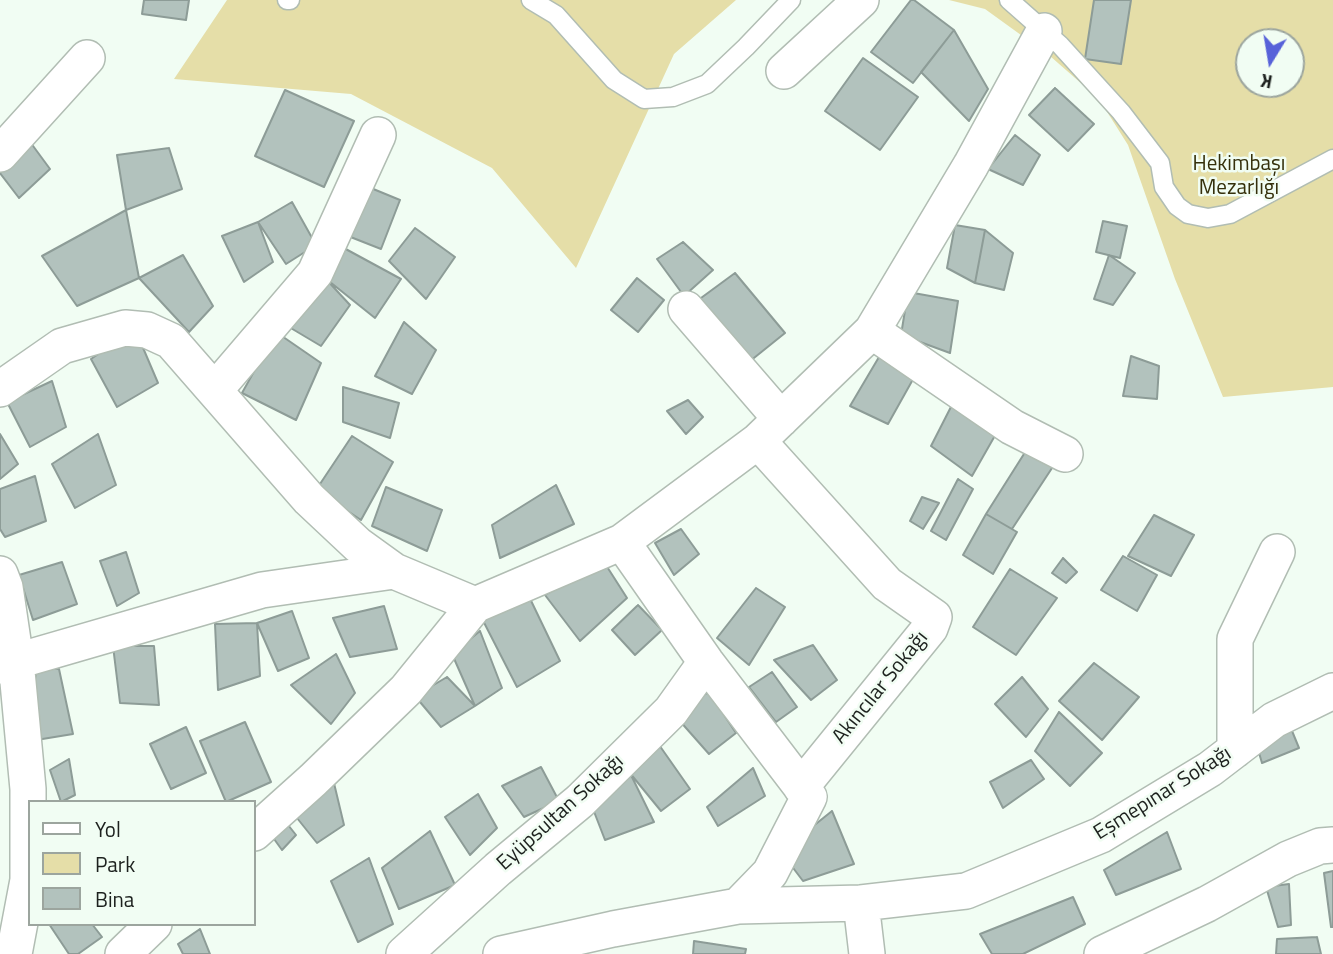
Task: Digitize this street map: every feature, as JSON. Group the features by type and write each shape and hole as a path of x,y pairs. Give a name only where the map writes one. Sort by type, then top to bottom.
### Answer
{"street":[{"path":"784,71 861,0"},
{"path":"256,831 406,690 475,606 622,542 770,430 872,331 971,165 1044,31"},
{"path":"0,154 87,58"},
{"path":"215,390 315,273 378,135"},
{"path":"686,309 770,430"},
{"path":"0,389 62,346 125,328 147,330 171,341 309,499 358,545 394,571 475,606"},
{"path":"872,331 1012,427 1065,454"},
{"name":"Akıncılar Sokağı","path":"770,430 887,584 933,617 930,628 916,647 802,787"},
{"path":"622,542 706,662 809,797 770,873 738,906"},
{"path":"1235,750 1235,639 1277,552"},
{"path":"8,664 262,590 394,571"},
{"path":"0,574 5,587 8,664 28,789 28,880 14,954"},
{"name":"Eyüpsultan Sokağı","path":"404,954 498,869 580,801 671,711 706,662"},
{"name":"Eşmepınar Sokağı","path":"501,954 613,929 738,906 861,902 966,891 1101,835 1210,769 1274,720 1333,691"},
{"path":"1102,954 1207,904 1288,859 1320,846 1333,845"},
{"path":"861,902 867,954"},
{"path":"124,954 152,926"}],"lane":[{"path":"531,0 556,15 614,80 644,99 673,97 707,84 791,0"},
{"path":"1009,0 1044,31 1121,112 1160,163 1164,187 1177,206 1188,214 1208,218 1230,214 1333,159"}],"green space":[{"path":"227,0 736,0 674,54 576,268 492,168 351,94 174,79"},
{"name":"Hekimbaşı Mezarlığı","path":"949,0 1333,0 1333,387 1223,397 1175,279 1128,145 1099,99 1050,56 985,9"}],"building":[{"path":"144,0 189,0 186,20 142,14"},
{"path":"911,0 954,30 913,83 871,52"},
{"path":"1094,0 1131,0 1121,64 1085,59"},
{"path":"954,30 988,89 969,121 921,72"},
{"path":"863,58 918,97 880,150 825,111"},
{"path":"1055,88 1094,124 1068,151 1029,115"},
{"path":"285,90 354,121 324,187 255,156"},
{"path":"25,135 50,169 19,198 0,173 0,156"},
{"path":"1015,135 1040,155 1023,185 988,169"},
{"path":"169,148 182,189 126,210 117,155"},
{"path":"366,186 400,200 381,249 348,236"},
{"path":"292,202 316,245 286,264 258,222"},
{"path":"126,210 139,278 77,306 42,256"},
{"path":"1103,221 1127,226 1120,258 1096,252"},
{"path":"258,222 273,262 244,282 222,236"},
{"path":"955,225 985,230 975,283 947,268"},
{"path":"415,228 455,257 426,299 389,261"},
{"path":"985,230 1013,253 1004,290 975,283"},
{"path":"683,242 713,270 684,296 657,259"},
{"path":"342,247 401,279 375,318 325,278"},
{"path":"183,255 213,306 189,332 139,278"},
{"path":"1109,255 1135,273 1113,305 1094,299"},
{"path":"735,273 785,333 739,370 686,309"},
{"path":"325,278 350,305 321,346 284,324"},
{"path":"637,278 664,300 638,332 611,310"},
{"path":"908,292 958,301 950,353 901,335"},
{"path":"404,322 436,350 412,394 375,376"},
{"path":"135,329 158,383 117,407 91,359"},
{"path":"276,332 321,363 296,420 242,393"},
{"path":"1131,356 1159,366 1157,399 1123,396"},
{"path":"879,357 921,365 888,424 850,406"},
{"path":"52,381 66,427 30,447 7,402"},
{"path":"343,387 399,403 390,438 343,422"},
{"path":"955,399 1001,425 972,476 931,446"},
{"path":"688,400 703,417 686,434 667,411"},
{"path":"0,434 18,464 0,479"},
{"path":"98,434 116,485 75,508 52,464"},
{"path":"352,436 393,462 361,520 316,490"},
{"path":"1029,446 1054,465 1012,529 986,514"},
{"path":"35,476 46,521 5,537 0,529 0,489"},
{"path":"958,479 973,489 946,540 931,531"},
{"path":"556,485 574,524 500,558 492,525"},
{"path":"386,487 442,510 427,551 372,526"},
{"path":"922,497 939,503 923,529 910,521"},
{"path":"986,514 1017,532 993,574 963,555"},
{"path":"1154,515 1194,535 1171,576 1128,556"},
{"path":"681,529 699,554 674,575 655,543"},
{"path":"126,552 139,593 117,606 100,561"},
{"path":"1123,556 1157,575 1137,611 1101,590"},
{"path":"1063,558 1077,572 1066,583 1052,573"},
{"path":"62,562 77,604 33,620 19,575"},
{"path":"604,562 627,598 580,641 545,595"},
{"path":"1010,569 1057,598 1016,655 973,627"},
{"path":"523,584 560,661 517,687 475,605"},
{"path":"756,588 785,607 749,665 717,638"},
{"path":"638,605 662,630 635,655 612,630"},
{"path":"384,606 397,649 350,657 333,618"},
{"path":"292,611 309,658 278,671 257,623"},
{"path":"257,623 260,676 218,690 215,624"},
{"path":"480,631 502,688 475,706 452,654"},
{"path":"813,645 837,680 811,700 774,660"},
{"path":"113,646 154,646 159,705 120,703"},
{"path":"336,654 355,693 331,724 291,685"},
{"path":"1094,663 1139,697 1102,740 1059,701"},
{"path":"37,667 59,669 73,734 24,742"},
{"path":"772,672 797,707 776,722 749,687"},
{"path":"447,677 475,706 441,727 415,696"},
{"path":"1022,677 1048,709 1026,737 995,704"},
{"path":"709,692 736,733 709,754 671,711"},
{"path":"1059,712 1102,753 1070,786 1035,751"},
{"path":"245,722 271,782 225,800 200,741"},
{"path":"1290,726 1299,748 1262,763 1257,746"},
{"path":"186,727 206,773 171,789 150,744"},
{"path":"650,732 690,789 661,811 620,761"},
{"path":"69,759 75,795 60,800 50,770"},
{"path":"1031,760 1044,779 1003,808 990,782"},
{"path":"541,767 559,801 524,817 502,786"},
{"path":"753,768 765,796 718,826 707,807"},
{"path":"630,773 654,822 605,840 593,809"},
{"path":"333,779 344,825 317,843 293,813"},
{"path":"478,794 497,828 470,855 445,817"},
{"path":"277,811 296,835 282,850 269,832"},
{"path":"832,811 854,864 803,881 781,852"},
{"path":"430,831 455,885 399,909 382,868"},
{"path":"1167,832 1181,869 1116,895 1104,870"},
{"path":"369,858 393,924 358,942 331,881"},
{"path":"1333,871 1333,927 1331,927 1324,873"},
{"path":"1289,884 1291,925 1278,927 1266,887"},
{"path":"1073,897 1085,924 1023,954 992,954 980,934"},
{"path":"50,926 94,926 102,937 78,954 69,954"},
{"path":"200,929 210,954 183,954 178,944"},
{"path":"1317,937 1321,954 1276,954 1277,939"},
{"path":"694,941 746,949 745,954 693,954"}]}
